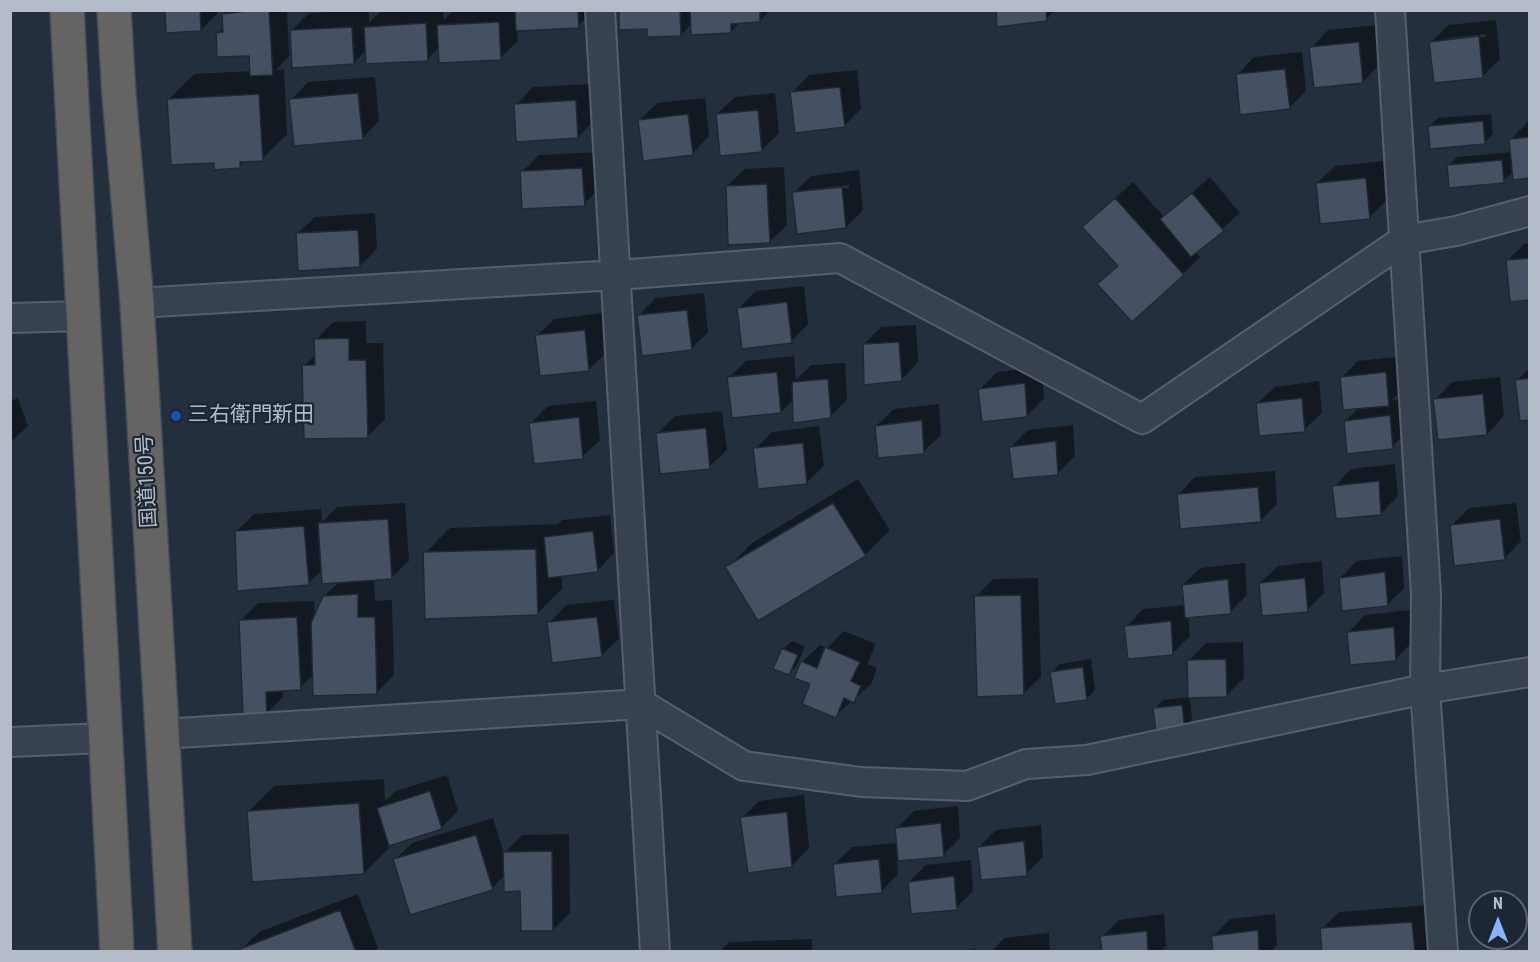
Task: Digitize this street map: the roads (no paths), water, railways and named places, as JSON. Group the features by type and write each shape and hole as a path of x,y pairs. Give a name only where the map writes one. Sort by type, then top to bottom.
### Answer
{"highway":[{"path":"67,10 117,951"},
{"name":"国道150号","path":"114,10 118,95 137,303 175,951"}],"street":[{"path":"600,10 656,951"},
{"path":"1390,10 1426,594 1425,689 1443,951"},
{"path":"137,303 617,275 840,258 1142,419 1404,240 1456,231 1530,211"},
{"path":"10,318 82,316"},
{"path":"162,734 641,704 744,766 861,782 967,786 1026,764 1087,760 1425,689 1530,672"},
{"path":"10,742 106,738"}],"place":[{"name":"三右衛門新田","path":"176,416"}]}
